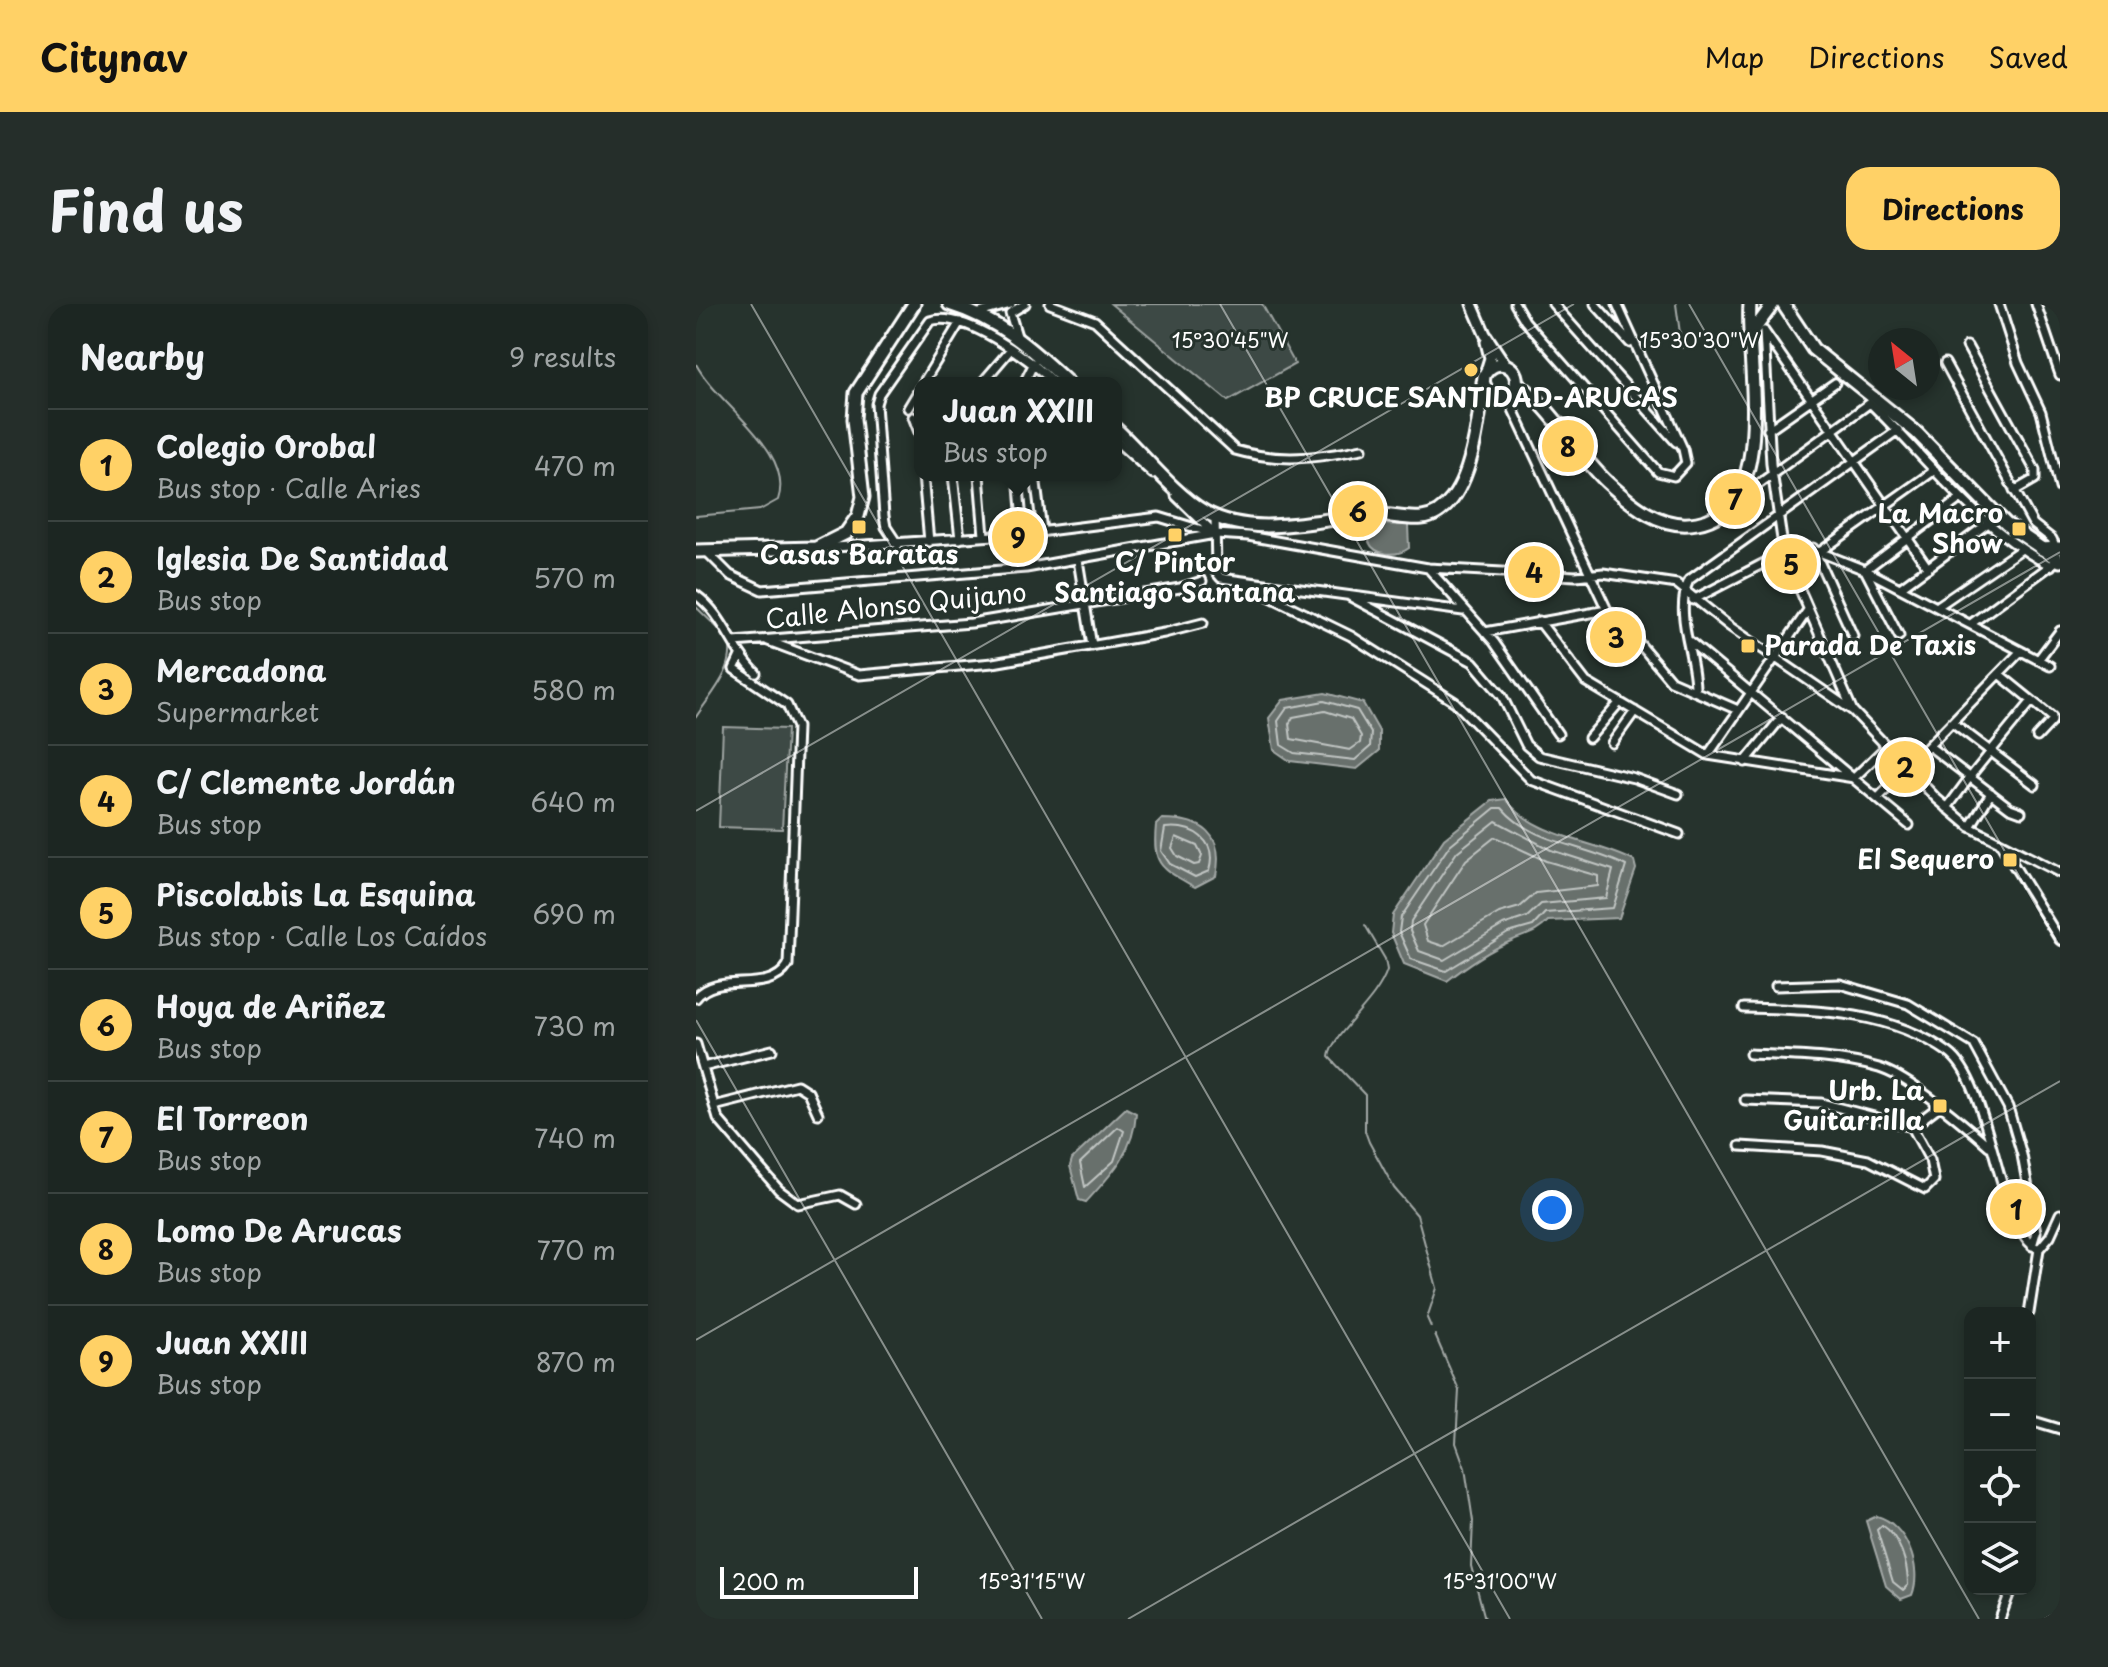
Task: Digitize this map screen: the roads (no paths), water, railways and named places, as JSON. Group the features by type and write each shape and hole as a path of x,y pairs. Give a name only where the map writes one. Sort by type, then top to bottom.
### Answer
{"main road":[{"path":"702,552 816,548 836,540 858,516 863,497 854,419 856,393 914,304"},
{"path":"949,304 974,313 1017,336 1061,377"},
{"path":"1750,304 1758,312 1770,308 1792,320"},
{"path":"1484,379 1487,391 1508,394 1530,392 1591,466 1650,515 1670,523 1700,523 1716,516 1735,495 1746,471 1754,439 1758,332 1750,304"},
{"path":"1783,304 1813,349 1896,413 2006,524 2041,549 2057,556"},
{"path":"1758,332 1770,308"},
{"path":"1122,435 1196,505 1215,516 1236,521 1249,530 1365,515 1423,518 1436,514 1453,498 1463,478 1484,379 1492,366 1505,364 1513,369 1508,394"},
{"path":"1479,414 1487,402 1508,394"}],"street":[{"path":"974,313 1011,304"},
{"path":"1017,336 1010,313 1025,304"},
{"path":"1050,304 1095,321 1235,450 1263,458 1290,460 1362,449"},
{"path":"1472,304 1485,334 1505,364"},
{"path":"1515,304 1525,321 1658,472 1674,476 1683,470 1686,463 1683,449 1617,304"},
{"path":"1553,304 1683,449"},
{"path":"1595,304 1634,347"},
{"path":"1999,304 2018,363 2041,412 2060,488"},
{"path":"2036,304 2060,375"},
{"path":"898,545 886,527 884,516 876,404 879,394 930,321 947,317 960,322 1034,363 1048,377"},
{"path":"927,377 960,322"},
{"path":"1758,332 1812,399 1928,568"},
{"path":"1758,332 1772,474 1784,553 1853,711"},
{"path":"1484,379 1490,358 1485,334"},
{"path":"1967,346 2035,470 2035,479 2014,491"},
{"path":"987,377 1011,349"},
{"path":"1027,377 1034,363"},
{"path":"1945,363 2033,524 2057,556"},
{"path":"1768,430 1835,383"},
{"path":"1508,394 1607,610 1671,681 1738,710"},
{"path":"1642,406 1650,406 1658,396"},
{"path":"908,408 914,398"},
{"path":"1735,495 1745,494 1870,403 1987,524 2020,550 2057,556"},
{"path":"1695,691 1683,592 1689,580 1898,430"},
{"path":"1122,447 1215,534"},
{"path":"1817,549 1935,470"},
{"path":"924,481 929,542"},
{"path":"954,481 960,539"},
{"path":"979,481 984,536"},
{"path":"1019,481 1026,568"},
{"path":"1036,481 1042,531"},
{"path":"1865,570 1961,498"},
{"path":"1215,516 1216,572 1221,578 1463,611"},
{"path":"816,548 898,545 1023,534 1159,517 1215,534"},
{"path":"1236,521 1236,534"},
{"path":"1900,588 1987,524"},
{"path":"702,552 730,575 762,590 1026,568 1174,539 1236,534 1249,530 1428,568 1603,573 1677,584 1693,600 1853,711 1947,808 1970,827 2060,873"},
{"path":"1693,600 1795,547 1817,549 1972,623 2050,666"},
{"path":"1817,549 1853,636"},
{"path":"1938,606 2020,550"},
{"path":"1972,623 2057,556"},
{"path":"1078,560 1092,646"},
{"path":"1428,568 1463,611 1485,632 1558,734"},
{"path":"1865,570 1899,636"},
{"name":"Calle Alonso Quijano","path":"734,642 971,623 1202,581"},
{"path":"1240,582 1351,636 1455,702 1531,780 1679,834"},
{"path":"696,595 711,608 740,656 756,673"},
{"path":"1349,596 1473,662 1502,696 1526,745 1539,756 1634,778 1678,794"},
{"path":"1485,632 1607,610"},
{"path":"1708,755 1808,610"},
{"path":"1539,621 1586,682 1708,755 1854,778"},
{"path":"766,640 859,675 993,663 1203,623"},
{"path":"2038,660 2060,631"},
{"path":"1689,641 1909,825"},
{"path":"1878,798 2021,651"},
{"path":"699,994 709,987 774,980 788,965 797,727 787,705 734,669 740,656"},
{"path":"1999,674 2052,717 2037,737"},
{"path":"1947,808 2032,701"},
{"path":"1589,738 1620,702"},
{"path":"1612,743 1635,711"},
{"path":"1745,762 1782,717"},
{"path":"1952,722 2035,785"},
{"path":"1854,778 1888,745"},
{"path":"1929,746 2021,812"},
{"path":"1970,827 1991,793"},
{"path":"2000,843 2060,940"},
{"path":"1776,986 1840,984 1908,1004 1974,1044 2008,1107 2022,1155 2036,1232 2030,1307"},
{"path":"1744,1008 1831,1011 1896,1025 1956,1059 1982,1114 2017,1223 2036,1247"},
{"path":"696,1044 718,1119 737,1145 791,1202 798,1204 840,1195 856,1204"},
{"path":"703,1067 772,1050"},
{"path":"1750,1054 1827,1058 1881,1068 1991,1147"},
{"path":"714,1106 797,1085 808,1092 818,1114"},
{"path":"1740,1146 1822,1151 1868,1160 1925,1189 1934,1180 1930,1160 1912,1127 1821,1103 1745,1100"},
{"path":"1912,1127 1938,1107"},
{"path":"1968,1128 1982,1114"},
{"path":"2036,1247 2050,1236 2060,1214"},
{"path":"2036,1422 2060,1429"},
{"path":"2000,1619 2009,1595"}],"water":[{"path":"1375,524 1408,525 1409,548 1393,554 1376,550 1369,542"},
{"path":"1325,693 1363,703 1379,731 1379,751 1357,769 1290,761 1274,750 1269,718 1283,700"},
{"path":"1506,799 1518,812 1548,830 1634,861 1636,869 1619,918 1548,921 1535,931 1486,954 1447,981 1404,964 1391,933 1393,915 1444,839 1492,801"},
{"path":"1162,819 1189,822 1207,831 1217,849 1216,876 1195,887 1161,864 1155,839 1156,825"},
{"path":"1126,1108 1136,1113 1126,1151 1086,1202 1079,1200 1070,1166 1072,1159"},
{"path":"1877,1516 1896,1528 1910,1548 1915,1572 1912,1595 1901,1599 1886,1586 1866,1521"}],"waterway":[{"path":"1676,304 1682,348"},
{"path":"696,364 706,380 765,446 775,463 780,481 778,500 760,510 696,516"},
{"path":"696,607 726,636"},
{"path":"696,717 726,671 729,641"},
{"path":"1365,925 1385,959 1387,970 1382,982 1338,1039 1329,1057 1365,1095 1365,1131 1369,1142 1394,1188 1417,1215 1437,1288 1427,1318 1431,1327"},
{"path":"1435,1335 1459,1390 1456,1443 1465,1468 1473,1521 1471,1566 1485,1619"}],"place":[{"name":"BP CRUCE SANTIDAD-ARUCAS","path":"1471,370"},
{"name":"Lomo De Arucas","path":"1568,446"},
{"name":"El Torreon","path":"1735,499"},
{"name":"Hoya de Ariñez","path":"1358,511"},
{"name":"Casas Baratas","path":"859,527"},
{"name":"La Macro Show","path":"2019,529"},
{"name":"C/ Pintor Santiago Santana","path":"1175,535"},
{"name":"Juan XXIII","path":"1018,537"},
{"name":"Piscolabis La Esquina","path":"1791,564"},
{"name":"C/ Clemente Jordán","path":"1534,572"},
{"name":"Mercadona","path":"1616,637"},
{"name":"Parada De Taxis","path":"1748,646"},
{"name":"Iglesia De Santidad","path":"1905,767"},
{"name":"El Sequero","path":"2010,860"},
{"name":"Urb. La Guitarrilla","path":"1940,1106"},
{"name":"Colegio Orobal","path":"2016,1209"}]}
